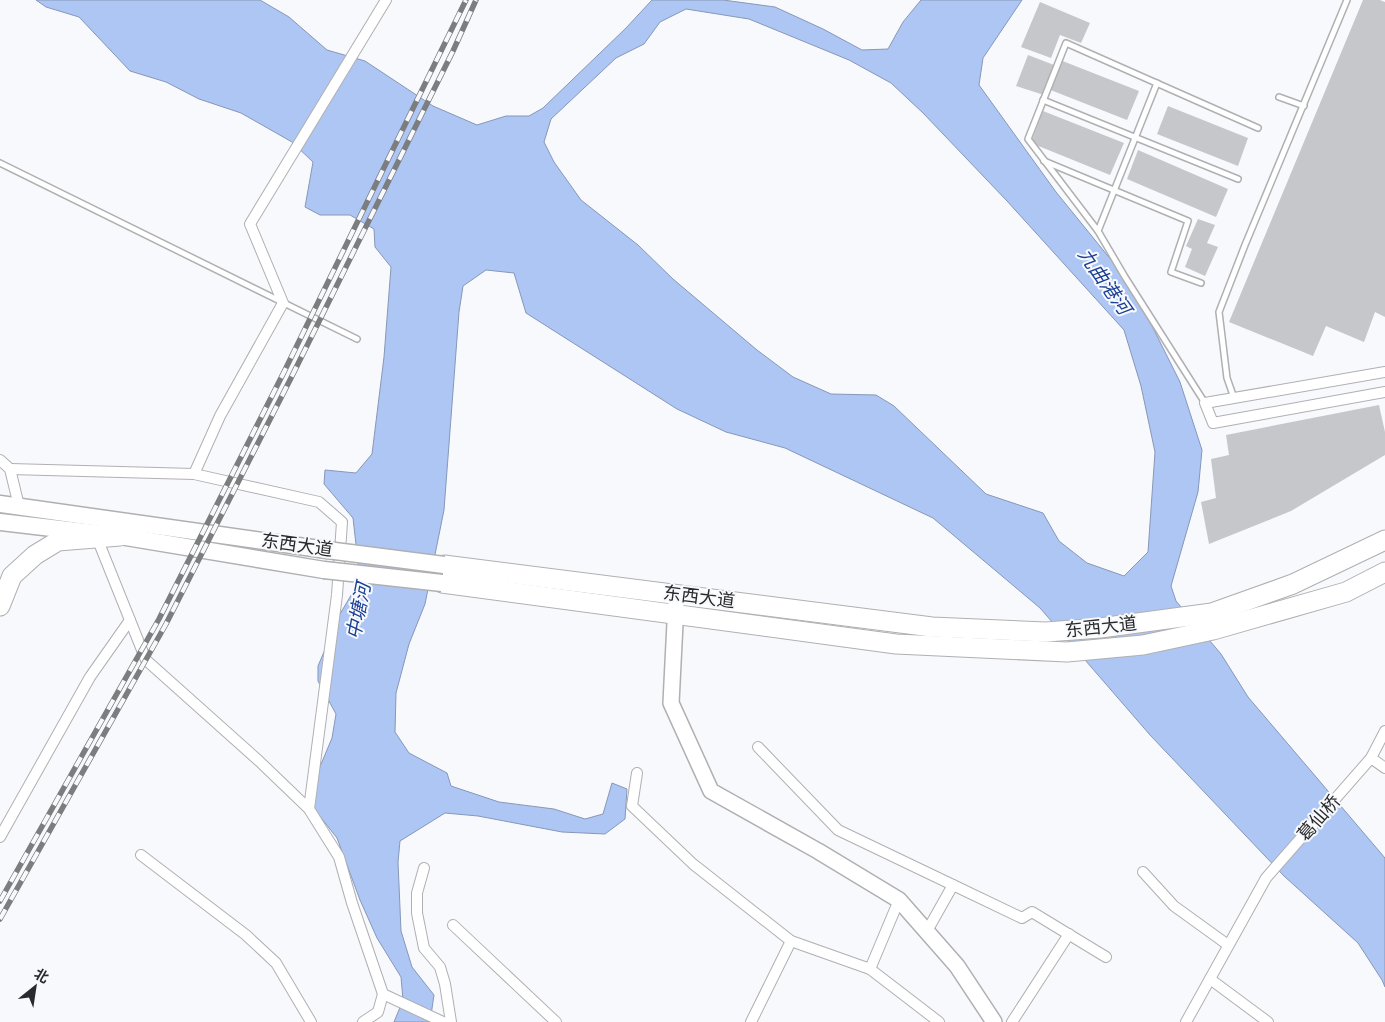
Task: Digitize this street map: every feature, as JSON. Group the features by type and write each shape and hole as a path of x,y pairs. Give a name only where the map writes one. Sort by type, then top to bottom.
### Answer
{"highway":[{"path":"0,606 12,576 35,555 58,541 120,536"},
{"name":"东西大道","path":"444,564 932,627 1046,632 1213,622 1385,540"},
{"name":"东西大道","path":"442,584 896,644 1066,652 1143,645 1213,622 1346,592 1385,572"}],"main road":[{"name":"东西大道","path":"0,504 327,550 444,564"},
{"name":"东西大道","path":"0,522 120,536 324,570 442,584"}],"street":[{"path":"194,474 220,416 283,303 250,224 386,0"},
{"path":"1385,372 1205,403 1213,423 1385,392"},
{"path":"0,460 10,469 19,506"},
{"path":"10,469 194,474 319,502 342,522 337,595 309,809"},
{"path":"97,538 146,660 259,761 309,809 339,857 352,903 387,996 440,1021"},
{"path":"676,594 671,703 712,791 818,851 899,900 957,966 994,1022"},
{"path":"0,837 90,677 130,620"},
{"name":"葛仙桥","path":"1186,1022 1266,878 1371,758 1385,732"},
{"path":"758,747 838,830 1022,918 1032,912 1106,957"},
{"path":"1371,758 1385,768"},
{"path":"637,773 632,806 692,864 791,942 870,969 939,1022"},
{"path":"141,856 246,935 276,963 311,1022"},
{"path":"424,868 416,893 417,913 424,948 440,967 445,984 451,1022"},
{"path":"1143,872 1174,906 1228,945"},
{"path":"927,931 953,885"},
{"path":"870,969 899,900"},
{"path":"452,925 556,1022"},
{"path":"1012,1022 1069,934"},
{"path":"751,1022 791,942"},
{"path":"1210,979 1268,1022"},
{"path":"362,1022 378,1012 387,996"}],"lane":[{"path":"1234,398 1227,378 1219,312 1347,0"},
{"path":"1205,403 1098,231 1028,139 1066,43 1258,128"},
{"path":"1098,231 1157,83"},
{"path":"1280,97 1304,106"},
{"path":"1043,100 1238,179"},
{"path":"1043,161 1188,222 1171,272 1201,284"},
{"path":"0,162 357,339"}],"water":[{"path":"36,0 260,0 289,17 327,50 365,61 433,106 477,125 506,116 529,116 543,108 626,28 652,0 723,0 775,7 823,29 862,50 888,49 903,22 921,0 1022,0 983,58 979,85 1056,192 1125,277 1180,382 1202,450 1198,492 1171,586 1176,601 1221,654 1248,697 1385,858 1385,987 1358,943 1284,876 1150,735 1040,608 933,518 785,448 726,432 677,409 526,313 514,273 486,270 463,286 459,312 444,510 425,604 409,644 396,693 395,732 409,753 447,773 451,786 499,802 554,809 585,819 603,814 612,783 627,789 625,819 605,834 562,832 478,816 445,813 400,841 398,862 401,931 412,967 434,995 430,1022 394,1022 403,1000 401,977 377,938 360,900 337,838 311,805 314,781 332,738 336,714 318,681 318,666 340,614 360,580 353,518 324,484 325,470 356,473 372,454 384,357 391,267 375,247 374,229 350,215 320,215 305,207 313,162 292,142 241,113 199,99 166,82 130,71 79,17 46,7","holes":["686,9 749,19 849,60 891,83 923,113 1007,201 1124,330 1141,386 1155,452 1148,552 1124,576 1087,563 1059,541 1043,513 986,494 894,406 876,395 831,394 793,377 757,350 673,279 638,245 581,200 554,162 544,142 551,119 616,58 644,44 660,22"]}],"building":[{"path":"1363,0 1380,0 1385,2 1385,317 1375,312 1364,342 1326,326 1313,356 1229,322"},
{"path":"1040,2 1090,23 1081,43 1060,35 1051,58 1021,47"},
{"path":"1028,55 1054,65 1044,95 1016,86"},
{"path":"1060,60 1139,91 1127,120 1048,89"},
{"path":"1168,106 1248,138 1238,166 1157,134"},
{"path":"1043,111 1124,143 1110,175 1031,143"},
{"path":"1138,150 1228,189 1216,217 1127,179"},
{"path":"1198,219 1215,225 1207,243 1218,247 1205,276 1185,267 1192,249 1186,246"},
{"path":"1379,405 1385,432 1385,455 1291,511 1209,544 1201,502 1216,498 1211,459 1229,455 1226,435"}],"railway":[{"path":"0,901 159,619 283,374 466,0"},
{"path":"0,919 166,624 290,380 453,51 476,0"}],"water label":[{"name":"九曲港河","path":"1105,281"},
{"name":"中塘河","path":"358,611"}]}
